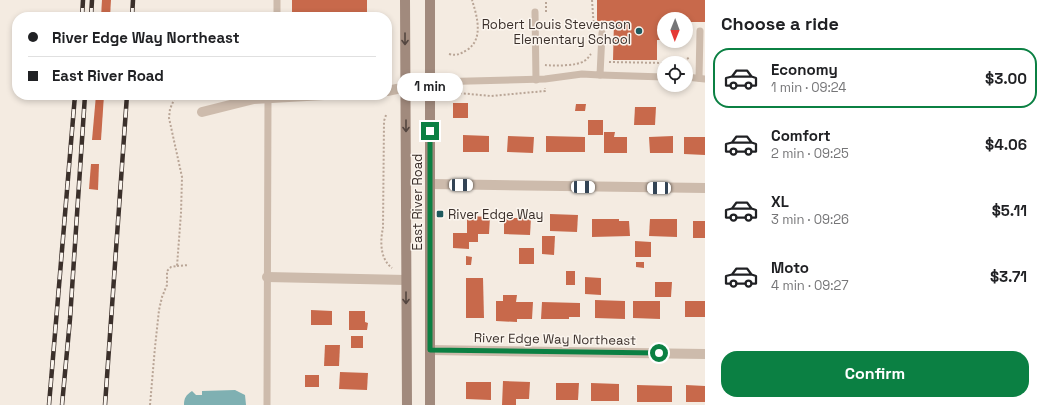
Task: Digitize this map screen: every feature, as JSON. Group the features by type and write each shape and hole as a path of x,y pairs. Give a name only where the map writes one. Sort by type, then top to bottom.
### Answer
{"main road":[{"name":"East River Road","path":"405,0 407,405"},
{"name":"East River Road","path":"430,0 430,405"}],"street":[{"path":"392,90 431,82"},
{"path":"202,112 250,100"},
{"path":"430,184 705,188"},
{"path":"266,277 406,280"},
{"name":"River Edge Way Northeast","path":"430,350 705,354"}],"lane":[{"path":"277,0 277,12"},
{"path":"535,12 536,80"},
{"path":"700,31 699,62 702,78"},
{"path":"598,33 601,62 600,76"},
{"path":"699,62 705,53"},
{"path":"431,82 536,80 582,74 600,76 657,77"},
{"path":"267,405 266,277 275,100"}],"path":[{"path":"449,54 460,54 474,44 478,32 477,20 472,0"},
{"path":"592,0 592,20 598,33"},
{"path":"584,61 594,50"},
{"path":"545,66 575,64 584,61 657,63"},
{"path":"174,100 170,109 169,118 182,177 177,266"},
{"path":"386,115 384,121 381,249 389,266 406,280"},
{"path":"150,405 159,310 167,285 167,271 171,267 189,265"}],"water":[{"path":"235,390 245,395 246,405 184,405 184,400 192,391 196,395 202,395 202,391"}],"building":[{"path":"102,0 111,0 110,12 101,12"},
{"path":"292,0 367,0 367,12 292,12"},
{"name":"Robert Louis Stevenson Elementary School","path":"597,0 705,0 705,22 693,22 693,12 657,12 657,60 613,60 614,21 597,21"},
{"path":"96,100 104,100 101,140 92,140"},
{"path":"453,103 468,103 468,118 453,118"},
{"path":"576,104 586,104 585,111 575,111"},
{"path":"635,107 656,107 655,125 634,125"},
{"path":"588,120 603,120 603,135 588,135"},
{"path":"604,132 615,132 614,137 627,137 627,153 604,153"},
{"path":"463,135 489,136 489,152 463,152"},
{"path":"508,136 534,137 533,153 507,152"},
{"path":"546,136 585,137 585,152 546,152"},
{"path":"673,136 673,153 650,153 649,137"},
{"path":"684,137 705,137 705,155 684,154"},
{"path":"91,164 99,164 98,190 89,189"},
{"path":"550,214 578,215 577,232 550,231"},
{"path":"467,216 490,217 489,234 478,234 478,242 469,242 469,249 453,248 453,233 467,233"},
{"path":"504,218 531,218 530,235 504,234"},
{"path":"592,219 619,219 619,221 629,221 630,236 592,237"},
{"path":"650,219 677,219 677,237 649,236"},
{"path":"693,221 705,221 705,238 693,238"},
{"path":"542,236 555,236 554,255 542,254"},
{"path":"635,241 651,242 651,257 635,257"},
{"path":"519,248 534,248 534,264 519,264"},
{"path":"466,256 472,257 471,265 466,265"},
{"path":"636,262 644,262 644,268 636,267"},
{"path":"566,271 575,271 575,285 566,285"},
{"path":"585,277 601,278 601,295 585,294"},
{"path":"466,278 483,278 484,318 466,318"},
{"path":"655,282 672,282 671,297 655,297"},
{"path":"503,295 517,295 516,302 533,302 532,319 517,319 517,322 496,321 496,301 503,301"},
{"path":"595,300 625,301 625,319 595,318"},
{"path":"633,301 660,301 660,319 633,318"},
{"path":"685,301 705,301 705,317 685,317"},
{"path":"542,302 580,303 580,317 569,317 569,319 541,319"},
{"path":"311,310 332,311 332,325 311,325"},
{"path":"349,311 365,311 365,322 368,323 367,330 349,330"},
{"path":"351,336 363,336 363,348 351,348"},
{"path":"325,345 340,345 339,366 324,366"},
{"path":"340,372 368,373 367,390 339,389"},
{"path":"305,375 319,375 319,387 305,387"},
{"path":"503,381 530,382 529,399 516,399 516,405 502,405"},
{"path":"466,382 491,382 491,400 466,399"},
{"path":"556,383 579,383 578,400 556,400"},
{"path":"591,383 619,384 619,401 591,401"},
{"path":"637,385 672,386 672,402 637,402"},
{"path":"686,385 705,386 705,402 686,402"}],"railway":[{"path":"82,12 83,0"},
{"path":"91,12 92,0"},
{"path":"132,12 133,0"},
{"path":"49,405 75,100"},
{"path":"62,405 70,319 85,100"},
{"path":"105,405 127,100"}],"place":[{"name":"Robert Louis Stevenson Elementary School","path":"639,31"},
{"name":"River Edge Way","path":"440,214"}],"route":[{"path":"430,131 430,350 659,353"}]}
